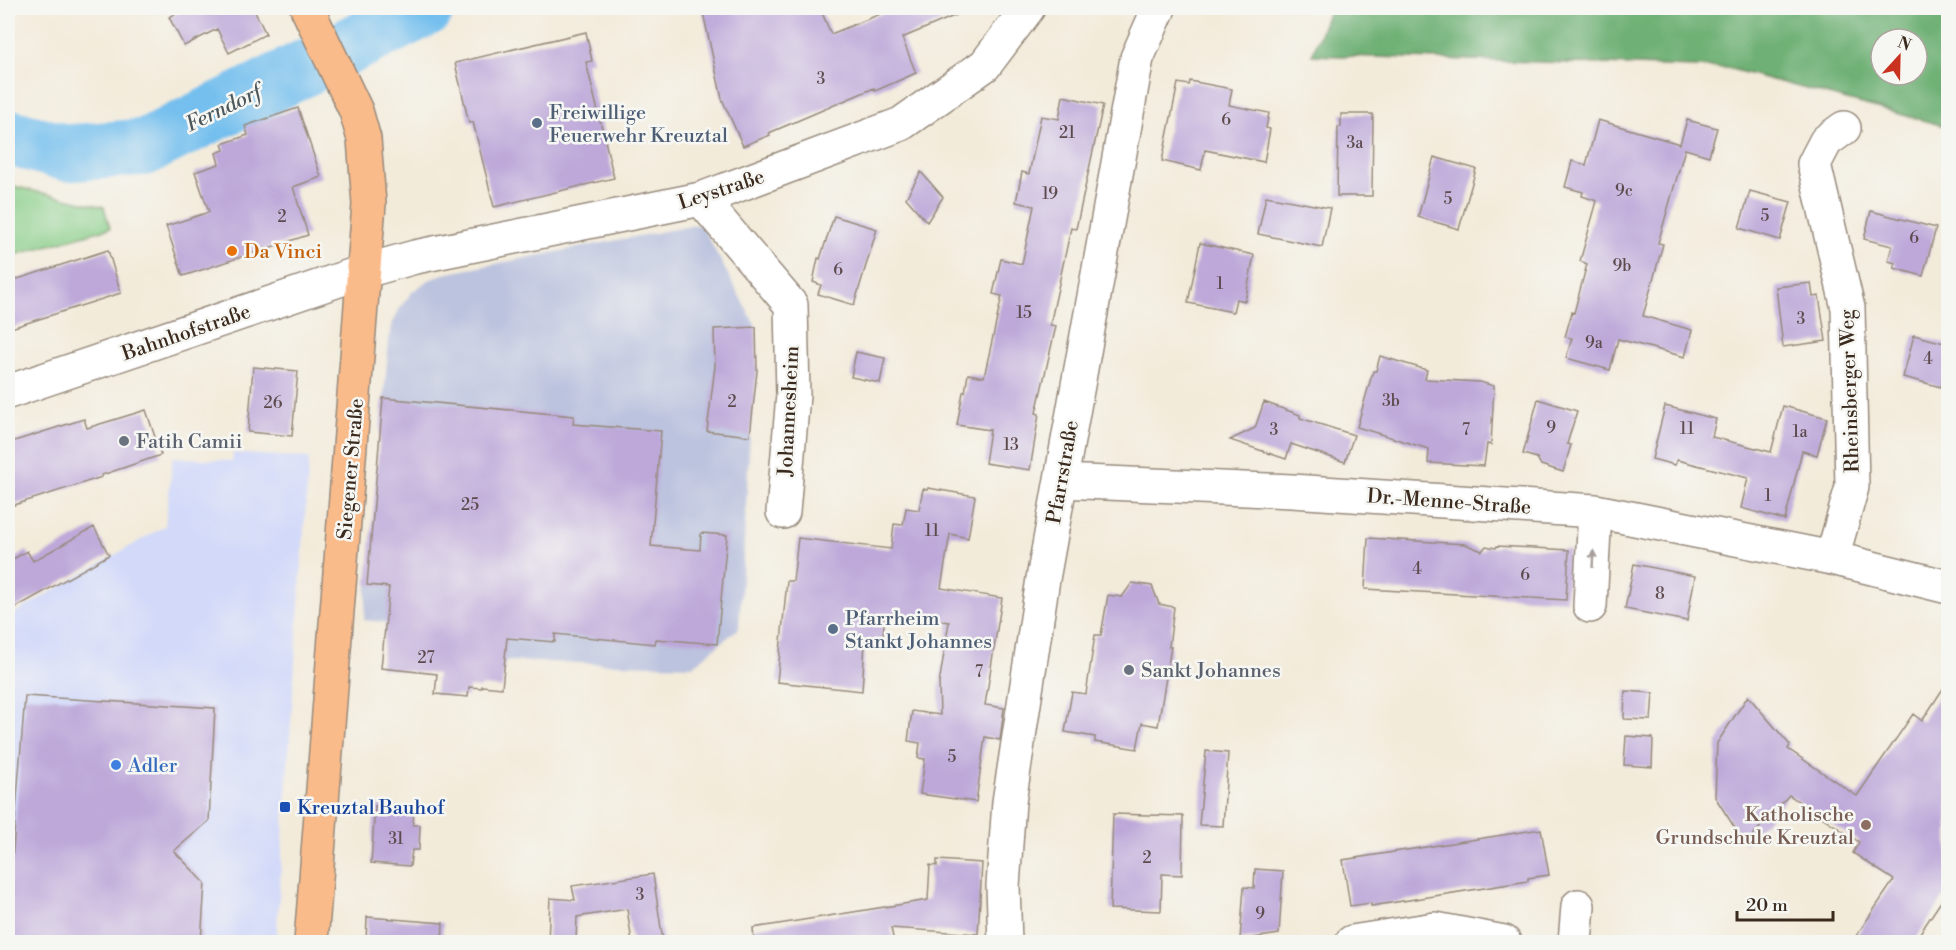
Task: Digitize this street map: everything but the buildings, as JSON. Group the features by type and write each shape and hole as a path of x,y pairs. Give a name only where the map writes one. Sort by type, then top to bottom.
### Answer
{"main road":[{"name":"Siegener Straße","path":"307,8 356,111 364,139 369,204 311,942"}],"street":[{"name":"Leystraße","path":"364,271 415,257 701,199 901,124 985,65 1028,8"},
{"name":"Pfarrstraße","path":"1005,942 1003,886 1009,802 1043,579 1137,58 1159,8"},
{"name":"Rheinsberger Weg","path":"1832,558 1852,487 1848,308 1814,164 1826,141 1844,128"},
{"name":"Johannesheim","path":"701,199 791,305 793,395 783,512"},
{"name":"Bahnhofstraße","path":"8,392 364,271"},
{"name":"Dr.-Menne-Straße","path":"1061,481 1292,491 1595,511 1832,558 1948,587"},
{"path":"1590,606 1595,511"},
{"path":"1575,942 1578,906"},
{"path":"1352,942 1435,929 1504,942"}],"shaded area":[{"path":"701,224 756,327 757,371 750,436 739,628 693,666 505,661 436,654 426,626 364,620 389,340 393,322 401,306 412,292 427,281 443,274"},
{"path":"233,453 309,458 276,942 8,942 8,617 165,526 173,457 232,461"}],"green space":[{"path":"1330,8 1948,8 1948,127 1727,68 1312,55"},
{"path":"8,185 104,207 110,228 8,257"}],"waterway":[{"name":"Ferndorf","path":"8,137 67,153 145,147 426,8"}],"place":[{"name":"Freiwillige Feuerwehr Kreuztal","path":"537,123"},
{"name":"Da Vinci","path":"232,251"},
{"name":"Fatih Camii","path":"124,441"},
{"name":"Pfarrheim Stankt Johannes","path":"833,629"},
{"name":"Sankt Johannes","path":"1129,670"},
{"name":"Adler","path":"116,765"},
{"name":"Kreuztal Bauhof","path":"285,807"},
{"name":"Katholische Grundschule Kreuztal","path":"1866,825"}]}
